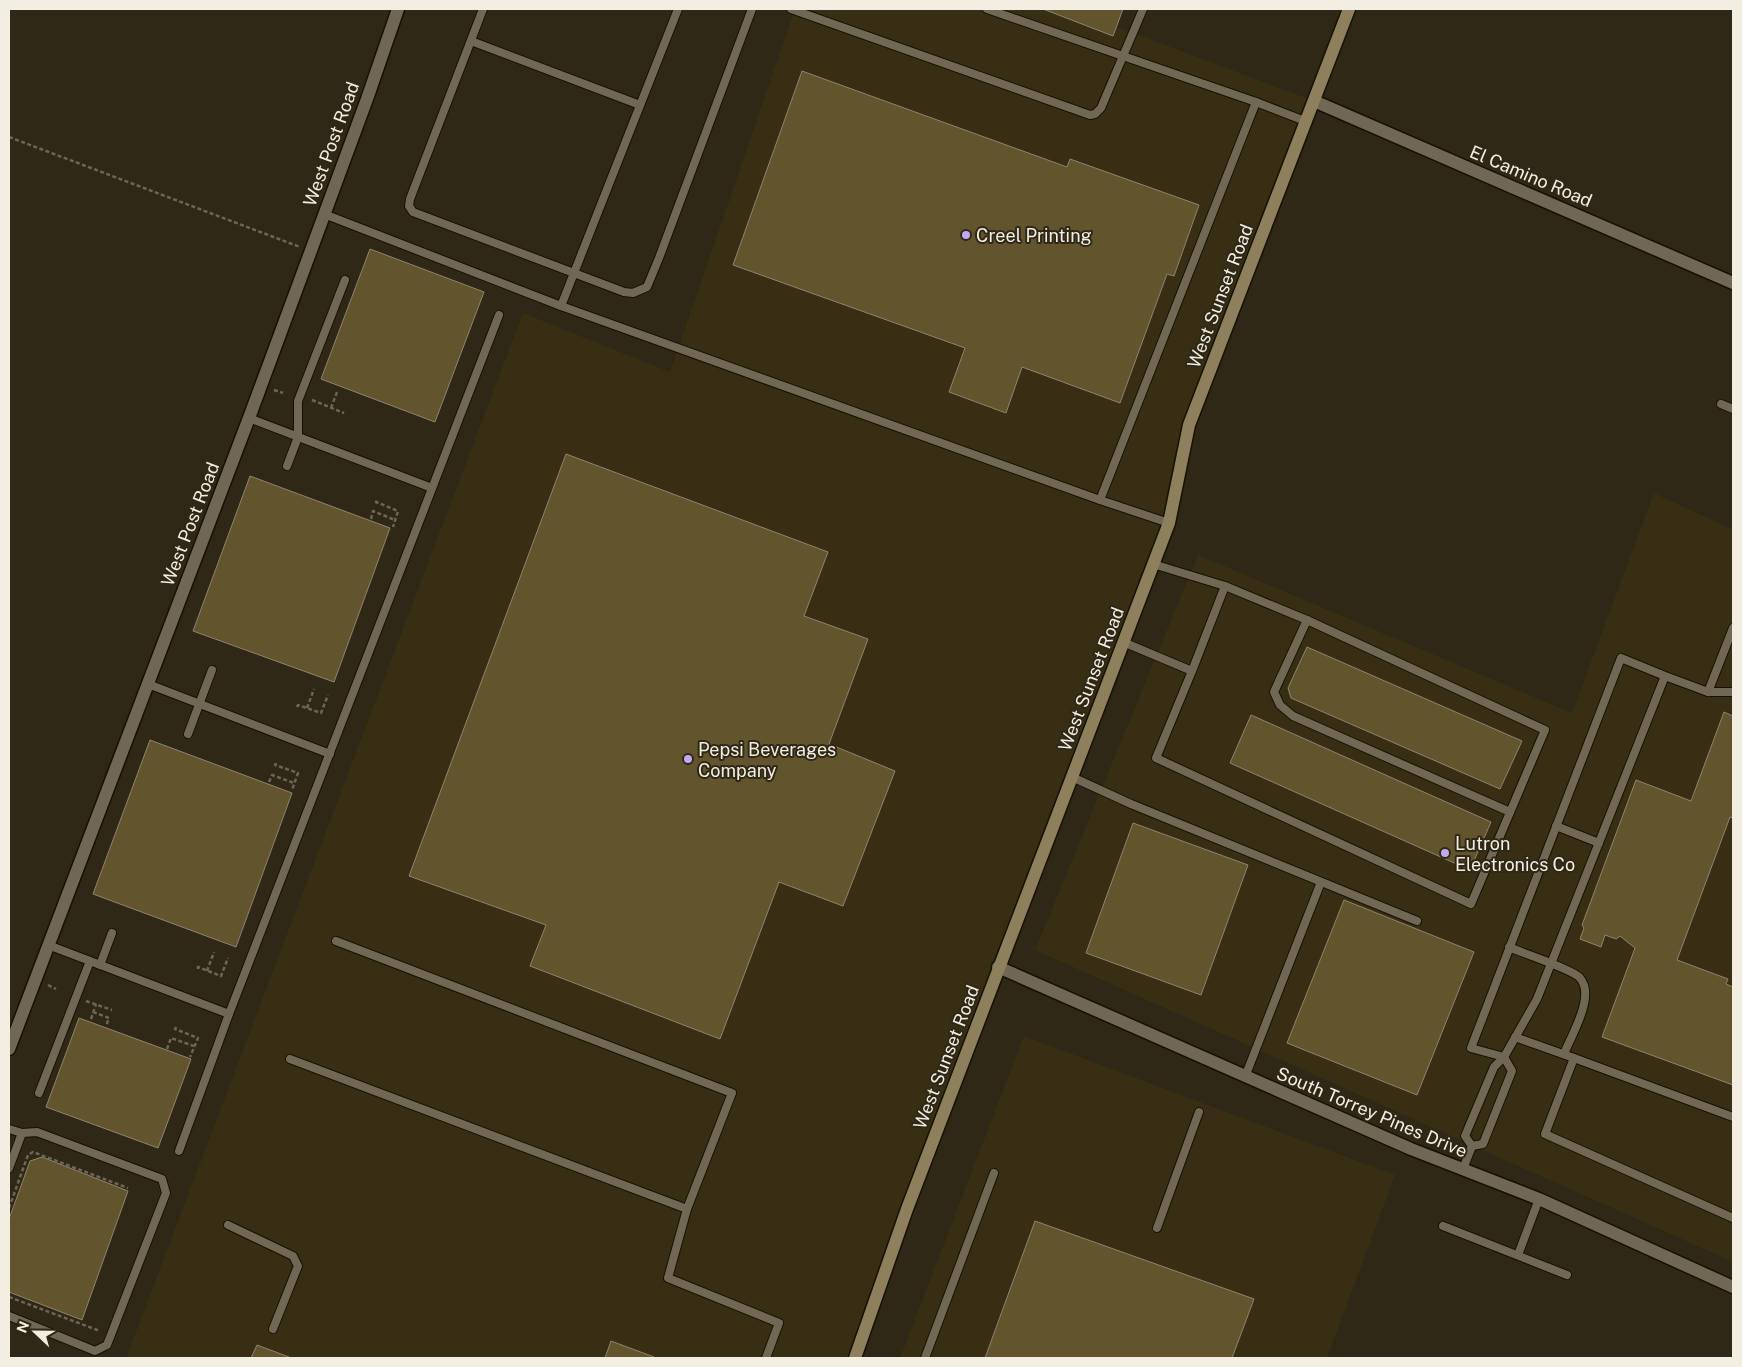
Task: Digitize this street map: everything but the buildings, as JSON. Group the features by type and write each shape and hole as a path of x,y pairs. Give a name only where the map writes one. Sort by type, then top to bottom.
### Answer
{"main road":[{"name":"West Sunset Road","path":"855,1358 907,1209 998,967 1169,523 1189,425 1349,9"}],"street":[{"name":"West Post Road","path":"9,1049 249,418 367,99 398,9"},
{"name":"El Camino Road","path":"1314,101 1733,283"},
{"name":"South Torrey Pines Drive","path":"998,967 1411,1149 1539,1200 1733,1287"}],"lane":[{"path":"483,9 410,199 409,206 413,212 574,274 624,292 633,293 647,287 752,9"},
{"path":"561,306 678,9"},
{"path":"791,9 1090,115 1095,114 1102,108 1143,9"},
{"path":"987,9 1256,102 1305,121"},
{"path":"471,41 640,105"},
{"path":"1100,500 1256,102"},
{"path":"324,214 561,306 1100,500 1169,523"},
{"path":"287,466 298,436 298,401 345,280"},
{"path":"179,1151 229,1014 499,315"},
{"path":"1721,404 1733,409"},
{"path":"249,418 432,488"},
{"path":"1153,564 1225,586 1307,620 1544,730 1471,904 1156,758 1225,586"},
{"path":"1307,620 1274,692 1280,705 1294,716 1510,812"},
{"path":"1708,692 1733,628"},
{"path":"1123,642 1192,671"},
{"path":"1472,1146 1483,1144 1512,1071 1504,1057 1471,1048 1621,658 1708,692 1733,692"},
{"path":"188,734 212,670"},
{"path":"1472,1146 1465,1136 1494,1067 1504,1057 1537,999 1665,676"},
{"path":"148,684 330,754"},
{"path":"1072,777 1131,804 1416,921"},
{"path":"1556,826 1599,843"},
{"path":"1245,1077 1321,882"},
{"path":"100,965 112,933"},
{"path":"336,941 732,1093 687,1209 668,1278 779,1323 766,1358"},
{"path":"48,945 229,1014"},
{"path":"1509,948 1569,970 1580,977 1585,988 1584,1005 1564,1054"},
{"path":"40,1093 90,961"},
{"path":"1515,1037 1733,1117"},
{"path":"1574,1058 1544,1134 1733,1218"},
{"path":"290,1059 687,1209"},
{"path":"1157,1228 1199,1112"},
{"path":"9,1129 22,1133 37,1132 162,1179 166,1193 107,1345 95,1351 9,1316"},
{"path":"9,1168 22,1133"},
{"path":"1462,1169 1472,1146"},
{"path":"925,1358 994,1173"},
{"path":"1518,1255 1539,1200"},
{"path":"228,1225 293,1256 298,1266 273,1329"},
{"path":"1443,1226 1567,1275"}],"path":[{"path":"9,137 310,251"},
{"path":"274,390 283,394"},
{"path":"331,408 337,392"},
{"path":"312,400 344,413"},
{"path":"377,501 398,511 393,527"},
{"path":"371,519 373,511 395,520"},
{"path":"307,708 314,689"},
{"path":"297,707 298,704 321,713 328,695"},
{"path":"276,762 275,765 298,773 292,790"},
{"path":"269,782 272,774 294,783"},
{"path":"207,970 214,952"},
{"path":"198,969 198,967 221,976 228,958"},
{"path":"46,982 56,989"},
{"path":"83,999 112,1010"},
{"path":"91,1019 96,1004"},
{"path":"93,1012 109,1018 106,1026"},
{"path":"176,1027 175,1029 198,1038 190,1058"},
{"path":"167,1049 172,1038 194,1046"},
{"path":"9,1208 28,1155 33,1152 128,1188"},
{"path":"9,1297 111,1335"}],"shaded area":[{"path":"795,9 1070,9 1314,101 1189,425 1169,523 855,1358 126,1358 523,313 670,372"},
{"path":"1654,493 1733,530 1733,1262 1035,950 1198,555 1572,713"},
{"path":"1024,1036 1395,1175 1327,1358 900,1358"}],"place":[{"name":"Creel Printing","path":"966,235"},
{"name":"Pepsi Beverages Company","path":"688,759"},
{"name":"Lutron Electronics Co","path":"1445,853"}]}
